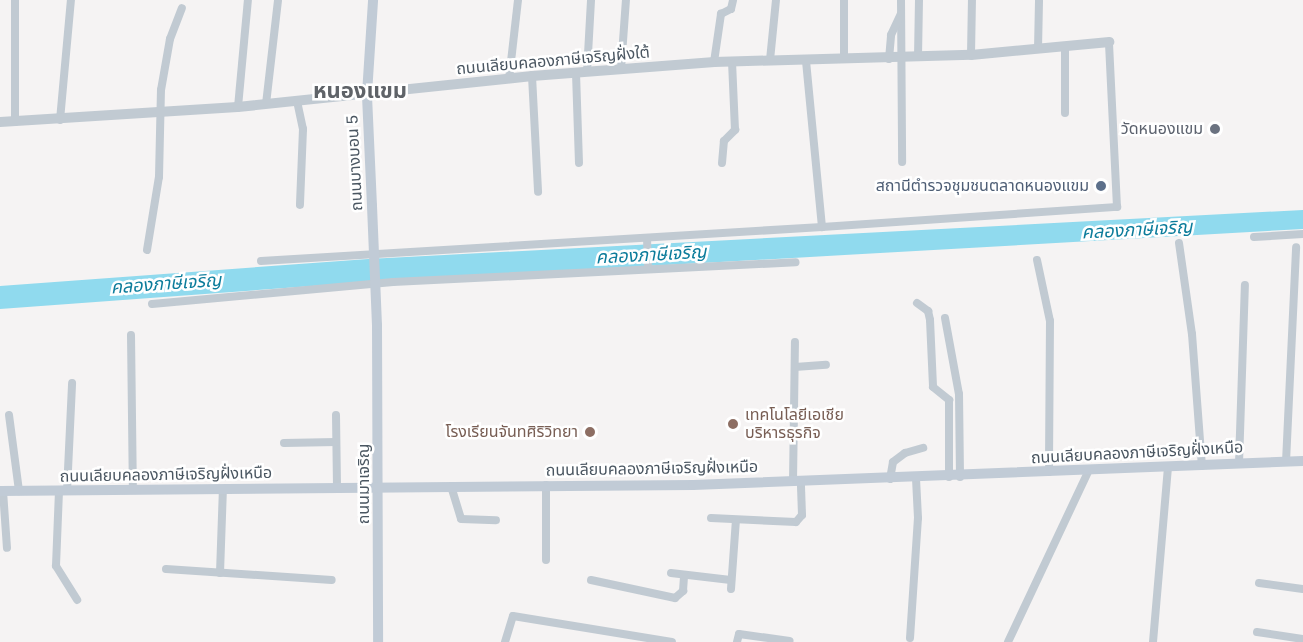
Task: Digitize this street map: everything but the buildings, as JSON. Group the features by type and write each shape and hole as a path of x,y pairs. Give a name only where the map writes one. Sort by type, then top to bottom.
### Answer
{"main road":[{"name":"ถนนบางบอน 5","path":"373,0 367,94 377,325"},
{"name":"ถนนมาเจริญ","path":"377,325 380,486 378,642"},
{"name":"ถนนเลียบคลองภาษีเจริญฝั่งเหนือ","path":"2,491 797,482 1303,461"}],"street":[{"path":"15,0 15,122"},
{"path":"60,120 71,0"},
{"path":"238,107 248,0"},
{"path":"509,79 518,0"},
{"path":"579,163 582,73 591,0"},
{"path":"621,69 626,0"},
{"path":"714,62 721,14 731,9 733,0"},
{"path":"770,60 776,0"},
{"path":"844,0 844,60"},
{"path":"902,0 900,58 902,162"},
{"path":"918,57 919,0"},
{"path":"971,55 972,0"},
{"path":"1038,49 1039,0"},
{"path":"266,104 278,1"},
{"path":"147,250 159,177 159,113 170,39 182,8"},
{"path":"889,59 891,35 901,12"},
{"path":"261,261 647,241 1117,207 1109,42"},
{"name":"ถนนเลียบคลองภาษีเจริญฝั่งใต้","path":"0,122 238,107 532,76 714,62 971,55 1109,42"},
{"path":"1065,46 1065,113"},
{"path":"806,61 822,227"},
{"path":"722,163 724,141 735,129 732,62"},
{"path":"532,76 538,192"},
{"path":"297,101 303,129 300,205"},
{"path":"1254,237 1303,234"},
{"path":"647,241 648,267"},
{"path":"1179,243 1192,334 1202,466"},
{"path":"1286,462 1296,247"},
{"path":"1037,260 1050,321 1049,472"},
{"path":"153,304 393,282 648,267 796,262"},
{"path":"1239,463 1245,285"},
{"path":"917,303 928,311 930,320 933,387 949,400 954,477"},
{"path":"945,318 959,394 954,477"},
{"path":"130,334 133,490"},
{"path":"711,518 799,521 795,342"},
{"path":"795,367 826,365"},
{"path":"72,383 56,566 77,600"},
{"path":"9,415 20,491"},
{"path":"336,415 337,487"},
{"path":"284,443 336,442"},
{"path":"890,479 893,462 905,453 924,448"},
{"path":"1153,642 1168,468"},
{"path":"1008,642 1089,470"},
{"path":"910,638 918,518 916,478"},
{"path":"546,485 546,560"},
{"path":"451,486 461,519 496,520"},
{"path":"220,573 223,489"},
{"path":"2,491 7,548"},
{"path":"731,590 736,520"},
{"path":"166,569 332,580"},
{"path":"671,573 731,580"},
{"path":"591,580 675,598 683,591 684,575"},
{"path":"1259,583 1303,589"},
{"path":"505,642 513,616 672,642"},
{"path":"1257,632 1303,639"},
{"path":"737,642 739,634 790,641"}],"water":[{"name":"คลองภาษีเจริญ","path":"1303,210 1303,229 368,282 0,309 0,286 368,259"}],"place":[{"name":"วัดหนองแขม","path":"1215,129"},
{"name":"สถานีตำรวจชุมชนตลาดหนองแขม","path":"1101,186"},
{"name":"เทคโนโลยีเอเชีย บริหารธุรกิจ","path":"733,424"},
{"name":"โรงเรียนจันทศิริวิทยา","path":"590,432"}],"district":[{"name":"หนองแขม","path":"360,91"}]}
